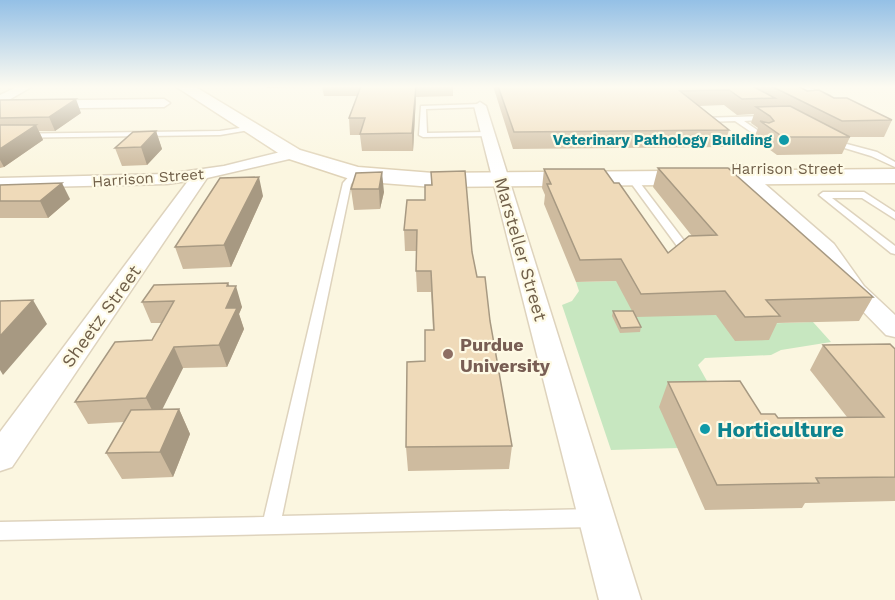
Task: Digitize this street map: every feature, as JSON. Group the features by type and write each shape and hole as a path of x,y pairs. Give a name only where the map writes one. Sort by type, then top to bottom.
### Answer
{"main road":[{"path":"230,114 293,154 356,174 433,180 500,175"},
{"path":"249,114 327,157 376,169 500,175"},
{"name":"Harrison Street","path":"500,175 630,177 895,167"},
{"name":"Harrison Street","path":"500,175 743,173 895,176"}],"street":[{"name":"Marsteller Street","path":"482,114 620,600"},
{"name":"Harrison Street","path":"2,188 18,183 129,181 201,175 293,154"},
{"path":"743,173 827,248 856,291 895,328"},
{"name":"Sheetz Street","path":"0,457 201,175"}],"lane":[{"path":"423,114 423,135 488,134"},
{"path":"700,120 778,116 775,114"},
{"path":"737,119 760,136"},
{"path":"0,136 216,133 253,128"},
{"path":"819,135 874,154 895,167"},
{"path":"272,525 347,183 356,174"},
{"path":"630,177 684,249"},
{"path":"895,216 864,195 823,195 895,251"},
{"path":"0,531 597,518"}],"green space":[{"path":"616,281 756,324 813,322 831,342 781,350 771,355 705,358 698,365 721,406 678,448 611,450 562,305 572,301 579,291 576,282"}],"building":[{"path":"0,114 54,114 49,117 0,118"},
{"path":"350,114 414,114 412,133 360,134 365,118 349,118"},
{"path":"508,114 709,114 729,130 514,132"},
{"path":"767,114 805,114 850,137 783,137 760,121 769,123 774,121"},
{"path":"828,114 880,114 892,120 842,121"},
{"path":"0,125 36,125 0,149"},
{"path":"156,131 141,147 115,148 133,132"},
{"path":"658,168 728,168 873,297 766,300 780,316 745,317 725,291 641,294 621,259 580,260 547,184 551,184 544,169 604,169 614,183 619,183 668,253 689,236 717,235"},
{"path":"465,171 472,252 477,277 485,277 490,321 512,446 406,447 407,362 425,361 425,330 434,330 431,271 416,271 417,230 404,230 407,200 425,200 425,185 432,185 431,172"},
{"path":"382,172 379,189 351,189 356,173"},
{"path":"259,177 224,245 175,247 220,178"},
{"path":"62,183 40,201 0,201 0,185"},
{"path":"228,283 227,286 236,286 226,308 237,308 219,345 174,347 146,398 75,402 115,342 152,340 174,301 142,302 154,285"},
{"path":"33,300 0,336 0,301"},
{"path":"613,311 633,311 641,327 621,328"},
{"path":"890,344 895,349 895,477 816,478 819,483 717,485 668,382 740,381 761,414 775,414 778,418 884,417 823,345"},
{"path":"179,409 160,452 106,453 131,410"}],"place":[{"name":"Veterinary Pathology Building","path":"784,140"},
{"name":"Purdue University","path":"448,354"},
{"name":"Horticulture","path":"705,429"}]}
